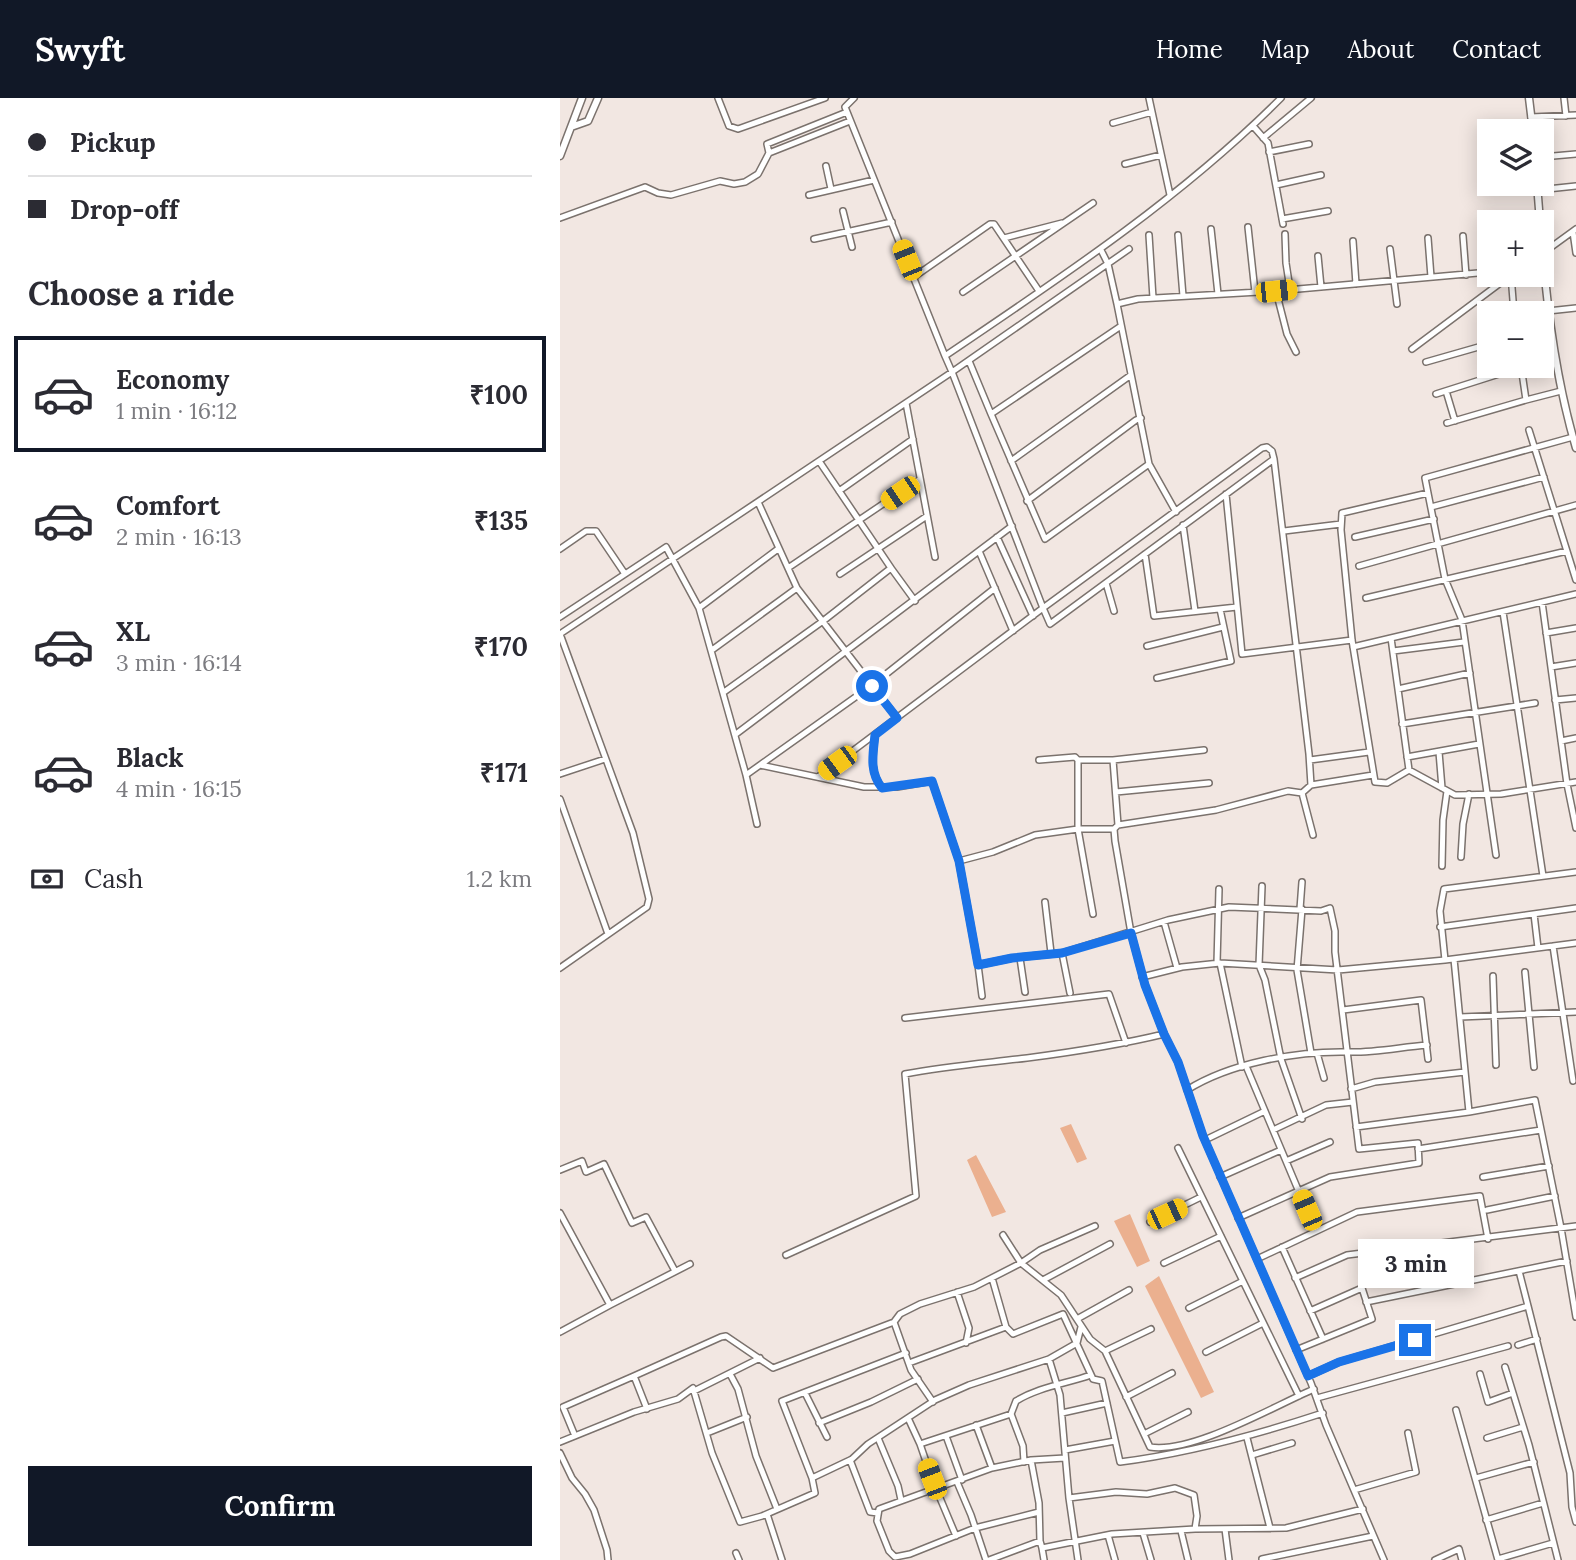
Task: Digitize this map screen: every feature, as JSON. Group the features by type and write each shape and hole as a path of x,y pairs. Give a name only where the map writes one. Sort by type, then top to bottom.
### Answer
{"street":[{"path":"560,156 582,98"},
{"path":"571,127 588,121 598,98"},
{"path":"718,98 729,126 738,129 825,98"},
{"path":"842,98 1051,624 1274,459"},
{"path":"769,153 767,145 846,110 854,98"},
{"path":"1149,98 1170,195"},
{"path":"945,356 1145,217 1253,126 1281,98"},
{"path":"1264,138 1311,98"},
{"path":"1529,98 1531,117 1576,115"},
{"path":"1564,98 1566,116"},
{"path":"1113,123 1152,112"},
{"path":"560,218 645,187 671,195 720,181 734,184 745,182 758,174 769,153 850,121"},
{"path":"1253,126 1268,143 1283,222 1328,211"},
{"path":"1269,152 1309,144"},
{"path":"1554,155 1576,154"},
{"path":"1125,164 1161,155"},
{"path":"826,166 831,189"},
{"path":"1276,185 1321,175"},
{"path":"809,195 874,180"},
{"path":"1554,187 1576,187"},
{"path":"964,292 1093,203"},
{"path":"843,211 852,247"},
{"path":"814,239 891,222"},
{"path":"1004,238 1065,222"},
{"path":"914,277 994,223 1040,291"},
{"path":"1248,227 1255,292"},
{"path":"1211,229 1218,294"},
{"path":"1554,245 1574,230"},
{"path":"1574,230 1576,253"},
{"path":"1178,234 1183,296"},
{"path":"1285,234 1290,289"},
{"path":"1149,235 1153,298"},
{"path":"1463,236 1466,275"},
{"path":"1428,238 1431,277"},
{"path":"1353,241 1356,284"},
{"path":"1390,249 1397,304"},
{"path":"1101,250 1108,264 1117,304 1149,464 1176,512"},
{"path":"560,968 647,907 649,899 633,833 560,634 952,372 1032,314 1129,250"},
{"path":"1318,256 1321,287"},
{"path":"1117,304 1153,298 1276,291 1477,274"},
{"path":"1412,349 1495,287"},
{"path":"1276,291 1287,334 1296,352"},
{"path":"1554,311 1576,309"},
{"path":"991,414 1121,326"},
{"path":"1426,362 1477,347"},
{"path":"1554,348 1561,391 1576,448"},
{"path":"968,361 1043,538 1047,538 1149,464"},
{"path":"1011,461 1131,375"},
{"path":"1436,394 1487,378"},
{"path":"1523,378 1526,400"},
{"path":"1446,391 1455,421"},
{"path":"1447,423 1561,391"},
{"path":"906,403 935,557"},
{"path":"1027,501 1136,419 1141,418"},
{"path":"1529,430 1576,580"},
{"path":"1496,855 1462,620 1445,579 1425,478 1573,437"},
{"path":"839,491 912,439"},
{"path":"818,777 1043,608 1262,448 1267,447 1272,451 1274,459 1284,531 1311,785"},
{"path":"819,461 915,601"},
{"path":"1431,507 1544,477"},
{"path":"788,568 920,479"},
{"path":"1409,770 1387,783 1375,782 1352,644 1341,524 1342,513 1428,493"},
{"path":"1226,494 1242,654 1391,638 1576,594"},
{"path":"758,502 797,588 897,718"},
{"path":"1359,566 1576,505"},
{"path":"840,574 927,516"},
{"path":"1355,537 1434,519"},
{"path":"1284,531 1341,524"},
{"path":"1183,525 1195,611"},
{"path":"736,734 1012,527"},
{"path":"560,549 586,531 596,531 625,574"},
{"path":"997,537 1033,616"},
{"path":"560,617 666,547 699,608 736,734 757,824"},
{"path":"699,608 778,548"},
{"path":"979,551 1013,631"},
{"path":"1366,598 1567,551"},
{"path":"1145,554 1154,615 1237,607"},
{"path":"724,692 891,568"},
{"path":"1106,583 1114,611"},
{"path":"712,650 797,588"},
{"path":"746,775 872,686 995,588"},
{"path":"1542,602 1567,784 1576,828"},
{"path":"1157,678 1230,660 1220,609"},
{"path":"1503,612 1543,876"},
{"path":"1147,646 1223,627"},
{"path":"1546,633 1576,628"},
{"path":"1391,638 1409,770 1455,795 1487,794 1576,782"},
{"path":"1393,651 1464,642"},
{"path":"1551,667 1576,663"},
{"path":"1398,689 1470,673"},
{"path":"1555,700 1576,698"},
{"path":"1402,724 1535,703"},
{"path":"875,735 872,766 882,788"},
{"path":"1561,741 1576,738"},
{"path":"1406,757 1479,744"},
{"path":"1039,760 1075,757 1078,760 1113,760 1204,750"},
{"path":"1310,761 1369,752"},
{"path":"1439,752 1445,790 1442,866"},
{"path":"560,774 605,759"},
{"path":"1078,760 1078,829 1093,914"},
{"path":"1113,760 1116,827 1131,933 1142,977 1178,1062 1220,1177 1314,1389 1384,1560"},
{"path":"760,765 864,787 882,788 932,781 959,861 982,996"},
{"path":"959,861 993,852 1035,835 1116,827 1216,810 1288,791 1302,793 1311,785 1373,775"},
{"path":"1116,792 1209,783"},
{"path":"1302,793 1313,835"},
{"path":"1461,857 1463,824 1469,794"},
{"path":"560,799 608,934"},
{"path":"1445,960 1440,927 1444,889 1576,872"},
{"path":"1302,882 1297,968 1314,1053 1324,1078"},
{"path":"1262,886 1259,965 1265,980 1281,1059 1302,1117"},
{"path":"1219,889 1218,963 1244,1067 1315,1230"},
{"path":"1045,902 1051,953"},
{"path":"978,965 1062,953 1164,922 1229,907 1321,911 1330,908 1335,930 1335,953 1359,1149 1418,1143 1419,1163 1344,1173 1298,1190 1238,1218"},
{"path":"1440,927 1576,908"},
{"path":"1534,914 1538,948"},
{"path":"1164,922 1177,968"},
{"path":"1142,977 1177,968 1218,963 1338,970 1454,959 1576,943"},
{"path":"1553,946 1573,1081"},
{"path":"1062,953 1070,993"},
{"path":"1020,958 1025,992"},
{"path":"1454,959 1469,1112"},
{"path":"1525,972 1534,1067"},
{"path":"1493,976 1496,1065"},
{"path":"905,1018 1109,995 1126,1043"},
{"path":"1343,1010 1421,1000 1429,1059"},
{"path":"1460,1017 1576,1012"},
{"path":"786,1255 916,1196 905,1074 943,1066 1027,1058 1126,1043 1164,1034"},
{"path":"1186,1090 1218,1073 1281,1059 1314,1053 1427,1045"},
{"path":"1351,1089 1375,1082 1465,1072"},
{"path":"1356,1127 1535,1100 1562,1228 1576,1317"},
{"path":"1273,1130 1326,1105 1353,1102"},
{"path":"1205,1140 1265,1111"},
{"path":"1418,1149 1541,1130"},
{"path":"1286,1160 1330,1142"},
{"path":"1178,1148 1299,1396"},
{"path":"1220,1177 1281,1150"},
{"path":"560,1170 582,1161 586,1172 604,1164 632,1223 646,1217 675,1271"},
{"path":"1483,1177 1549,1166"},
{"path":"1257,1259 1357,1212 1480,1196 1488,1239"},
{"path":"1487,1210 1555,1196"},
{"path":"1150,1222 1202,1197"},
{"path":"560,1213 611,1306"},
{"path":"575,1436 562,1404 634,1376 676,1356 726,1336 773,1368 894,1322 900,1314 920,1304 992,1278 1040,1250 1095,1226"},
{"path":"1295,1278 1347,1255 1576,1226"},
{"path":"1003,1235 1021,1263 1061,1295 1090,1339 1105,1351 1150,1447 1163,1449 1227,1430 1314,1389"},
{"path":"1164,1264 1221,1236"},
{"path":"1043,1280 1110,1244"},
{"path":"1282,1247 1323,1339"},
{"path":"1366,1302 1567,1261"},
{"path":"560,1332 690,1264"},
{"path":"1520,1271 1570,1474 1576,1522"},
{"path":"992,1278 1006,1327 1013,1334 1063,1314 1068,1305"},
{"path":"1189,1308 1243,1281"},
{"path":"1296,1350 1372,1319 1362,1288 1310,1311"},
{"path":"1077,1319 1129,1290"},
{"path":"957,1292 968,1321 966,1343"},
{"path":"1308,1376 1339,1362 1528,1306"},
{"path":"1063,1314 1093,1380 1102,1381 1120,1462 1167,1456 1247,1438 1322,1413"},
{"path":"894,1322 909,1363 933,1402"},
{"path":"1206,1352 1263,1323"},
{"path":"909,1363 1006,1327"},
{"path":"812,1478 850,1460 933,1402 969,1385 1049,1359 1077,1343 1082,1327"},
{"path":"1105,1351 1151,1329"},
{"path":"1518,1345 1537,1339"},
{"path":"1317,1398 1508,1346"},
{"path":"694,1391 712,1453 740,1522 799,1502 815,1493 812,1478 782,1401 906,1353"},
{"path":"560,1442 678,1399 693,1388 694,1391 760,1358"},
{"path":"1049,1359 1062,1413 1069,1498 1078,1560"},
{"path":"1505,1367 1534,1462 1558,1560"},
{"path":"1126,1397 1172,1373"},
{"path":"730,1374 738,1389 756,1456 777,1509"},
{"path":"1480,1374 1488,1402 1513,1393"},
{"path":"1044,1560 1039,1512 1023,1446 1011,1415 1016,1401 1035,1390 1091,1375"},
{"path":"634,1376 647,1409"},
{"path":"819,1423 918,1380"},
{"path":"805,1393 827,1437"},
{"path":"1062,1413 1107,1403"},
{"path":"1456,1409 1498,1560 1553,1543"},
{"path":"1144,1434 1188,1412"},
{"path":"920,1444 1011,1415"},
{"path":"708,1433 747,1417"},
{"path":"908,1418 956,1536"},
{"path":"976,1424 992,1468"},
{"path":"1487,1438 1523,1427"},
{"path":"1354,1490 1416,1472 1408,1433"},
{"path":"946,1436 959,1481 988,1560 1041,1545 1108,1535 1195,1529 1286,1528 1363,1509"},
{"path":"878,1438 901,1500"},
{"path":"1247,1438 1270,1528"},
{"path":"1065,1450 1115,1441"},
{"path":"1252,1455 1292,1443"},
{"path":"560,1453 572,1478 594,1510 608,1560"},
{"path":"1039,1512 975,1528 895,1558 889,1551 877,1521 879,1509 992,1468 1027,1461 1065,1458"},
{"path":"850,1460 865,1503 870,1512 878,1513"},
{"path":"1476,1478 1534,1462"},
{"path":"1069,1498 1116,1492 1147,1494 1175,1488 1194,1495 1197,1516 1195,1529"},
{"path":"1486,1520 1543,1503"},
{"path":"767,1514 782,1560"},
{"path":"1224,1530 1229,1560"},
{"path":"1181,1531 1188,1560"},
{"path":"1143,1533 1151,1560"},
{"path":"1108,1535 1115,1560"},
{"path":"1262,1559 1373,1536"},
{"path":"1435,1560 1459,1549 1462,1560"},
{"path":"736,1553 739,1560"}],"shaded area":[{"path":"1071,1124 1087,1159 1077,1163 1060,1128"},
{"path":"976,1155 1006,1212 992,1217 967,1160"},
{"path":"1130,1214 1150,1261 1137,1267 1114,1221"},
{"path":"1159,1276 1214,1392 1201,1398 1145,1286"}],"route":[{"path":"872,686 897,718 875,735 872,766 874,775 882,788 932,781 959,861 978,965 1012,958 1062,953 1131,933 1145,985 1178,1062 1203,1136 1308,1376 1339,1362 1415,1340"}]}
